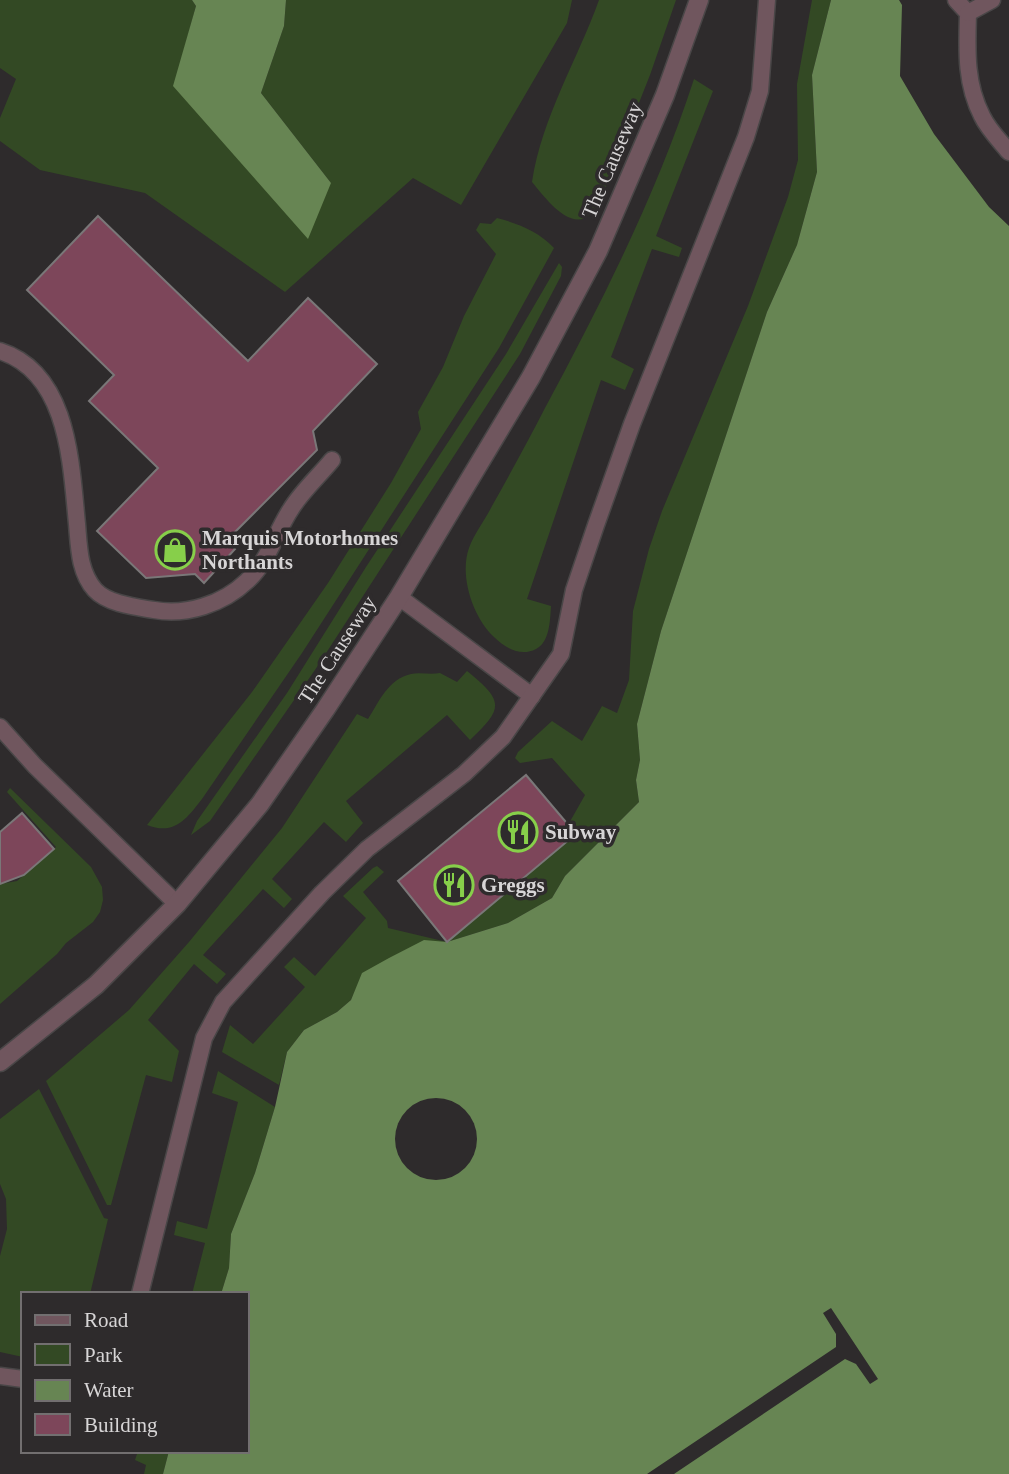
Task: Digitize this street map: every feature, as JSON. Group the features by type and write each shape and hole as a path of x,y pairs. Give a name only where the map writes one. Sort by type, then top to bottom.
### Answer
{"street":[{"name":"The Causeway","path":"0,1062 96,985 177,904 260,804 399,597 531,377 598,251 665,95 699,0"}],"lane":[{"path":"140,1292 204,1038 223,1002 323,892 367,849 464,774 503,737 561,654 574,590 605,500 746,137 760,91 767,0"},
{"path":"956,0 968,13 966,52 970,87 983,118 1009,152"},
{"path":"968,13 992,0"},
{"path":"0,351 16,356 44,383 62,416 74,491 80,562 96,592 109,599 134,607 170,613 202,607 228,596 248,581 264,562 291,508 332,460"},
{"path":"399,597 532,696"},
{"path":"0,727 35,766 177,904"},
{"path":"0,1376 21,1379"}],"green space":[{"path":"0,0 192,0 196,6 174,86 331,183 261,93 284,26 286,0 572,0 567,23 461,205 413,178 285,292 145,193 40,170 0,141 0,118 16,79 0,68"},
{"path":"599,0 676,0 650,75 600,201 590,215 574,219 550,203 532,182 552,112"},
{"path":"812,0 831,0 812,75 817,172 797,245 767,312 661,631 637,724 640,760 636,780 639,802 565,876 552,898 508,923 447,942 575,834 568,825 585,795 552,758 520,763 515,758 518,752 552,721 582,741 602,706 617,713 629,680 633,611 649,549 662,511 748,306 788,197 798,160 797,84"},
{"path":"694,79 713,91 656,236 682,248 679,257 652,249 611,357 634,369 625,390 601,380 527,599 551,606 547,636 536,649 519,652 503,645 486,629 474,607 467,583 466,559 469,548 607,287 646,205"},
{"path":"497,218 528,229 554,248 499,348 302,653 202,799 173,827 157,828 147,825 252,692 328,583 391,483 421,429 418,412 443,367 464,316 496,254 476,230 480,223 491,224"},
{"path":"559,263 562,267 561,276 520,354 317,667 210,821 191,835 197,821 287,693 506,354"},
{"path":"467,671 488,690 495,705 494,712 481,729 470,740 447,715 346,801 363,823 346,842 324,822 272,879 292,899 284,908 263,889 203,955 226,974 217,984 194,964 148,1020 179,1051 172,1082 146,1075 111,1205 107,1205 46,1081 129,1010 189,942 282,828 357,714 368,719 390,686 403,677 414,673 440,673 457,682"},
{"path":"10,788 91,867 102,887 103,900 100,912 93,922 66,943 0,1004 0,884 17,881 56,847 7,792"},
{"path":"377,866 384,872 363,892 387,921 388,928 447,942 363,973 351,1000 337,1012 304,1030 287,1052 279,1085 222,1052 230,1025 253,1044 305,987 284,967 294,957 315,976 366,918 343,896"},
{"path":"218,1071 275,1107 255,1173 231,1234 229,1268 222,1292 193,1292 205,1243 174,1235 177,1221 207,1229 238,1102 212,1093"},
{"path":"39,1089 104,1218 108,1219 90,1292 21,1292 21,1357 0,1352 0,1256 7,1229 6,1199 0,1184 0,1119"},
{"path":"137,1453 168,1453 163,1474 144,1474 146,1465 135,1460"}],"water":[{"path":"192,0 286,0 284,26 261,93 331,183 308,239 173,86 196,6"},
{"path":"831,0 899,0 902,5 900,76 934,134 989,207 1009,226 1009,1474 163,1474 168,1453 248,1453 248,1292 222,1292 229,1268 231,1234 255,1173 275,1107 287,1052 304,1030 337,1012 351,1000 362,973 424,940 447,942 508,923 552,898 565,876 639,802 636,780 640,760 637,724 661,631 767,312 797,245 817,172 812,75"}],"pier":[{"path":"436,1098 452,1101 465,1110 474,1123 477,1139 474,1155 465,1168 452,1177 436,1180 420,1177 407,1168 398,1155 395,1139 398,1123 407,1110 420,1101"},
{"path":"831,1308 878,1379 870,1384 856,1364 845,1359 674,1474 647,1474 836,1347 836,1334 823,1313"}],"building":[{"path":"98,216 248,361 308,298 377,364 313,431 317,450 226,541 235,549 204,583 195,574 146,578 97,531 158,468 89,401 114,375 27,290"},
{"path":"526,775 576,834 447,942 398,881"},
{"path":"22,813 54,849 24,875 0,884 0,832"}],"place":[{"name":"Marquis Motorhomes Northants","path":"175,550"},
{"name":"Subway","path":"518,832"},
{"name":"Greggs","path":"454,885"}]}
